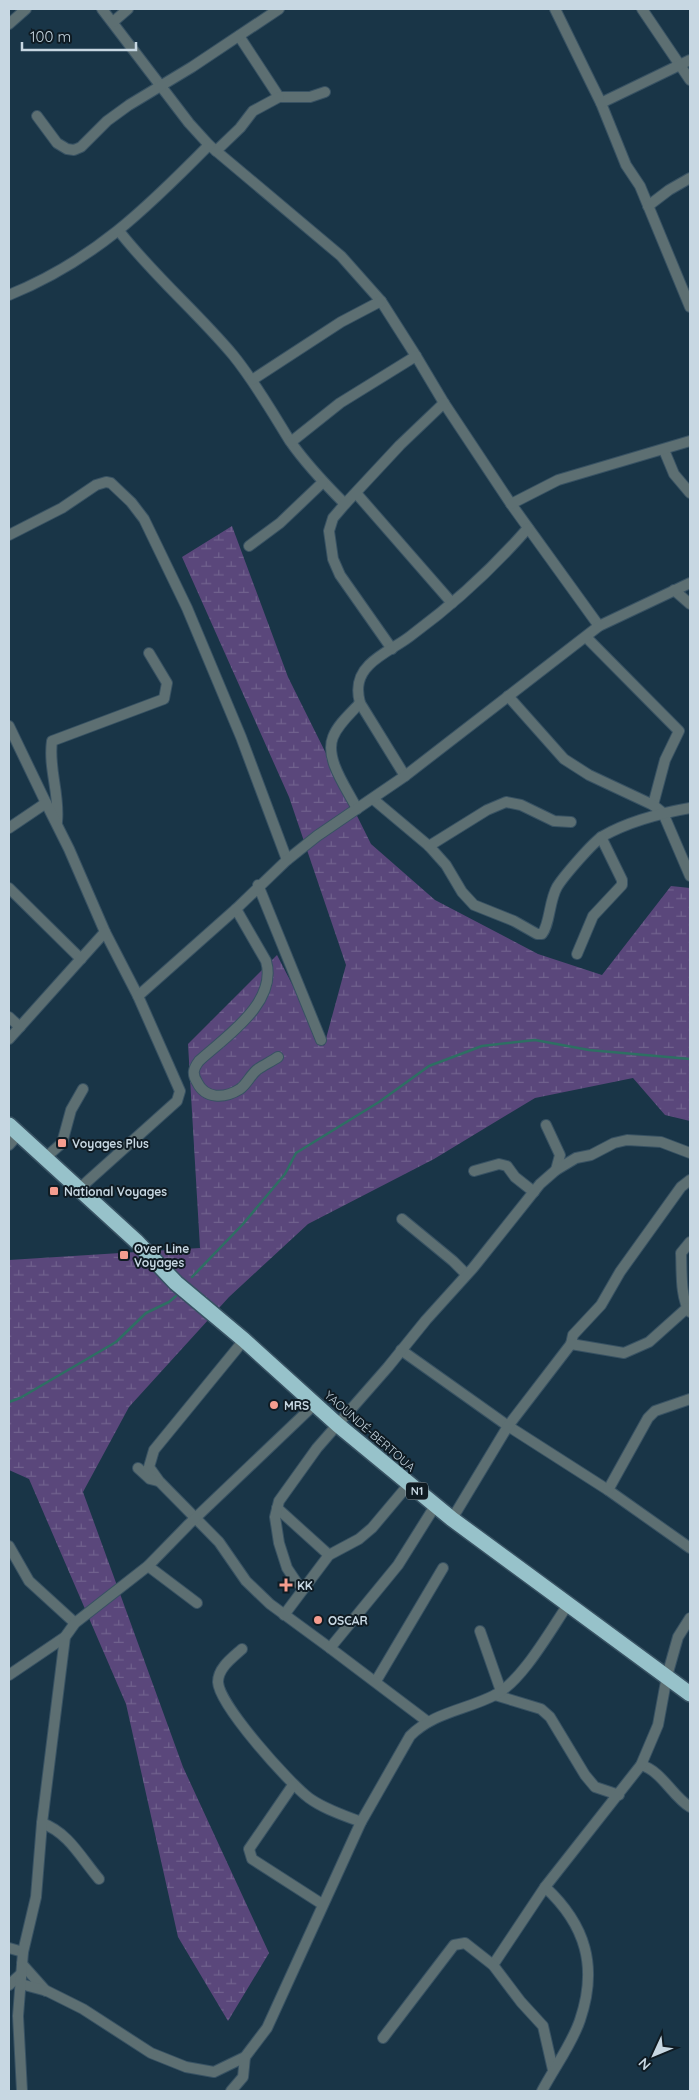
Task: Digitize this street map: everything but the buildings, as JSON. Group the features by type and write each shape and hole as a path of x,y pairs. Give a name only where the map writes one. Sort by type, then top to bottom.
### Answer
{"highway":[{"name":"N1","path":"12,1135 45,1158 80,1188"},
{"name":"YAOUNDÉ-BERTOUA","path":"80,1188 161,1266 176,1283 408,1484 567,1606 690,1694"}],"street":[{"path":"9,24 26,9"},
{"path":"102,9 162,85 189,123 212,148 341,256 380,301 444,403 511,504 599,626"},
{"path":"113,22 128,9"},
{"path":"37,116 57,142 67,149 74,150 81,147 107,121 279,9"},
{"path":"555,9 601,103 626,165 640,186 690,307"},
{"path":"642,9 685,63 690,80"},
{"path":"239,36 279,98"},
{"path":"601,103 685,63"},
{"path":"9,295 63,270 119,231 212,148 240,128 252,111 279,98 310,97 325,92"},
{"path":"648,206 669,190 690,178"},
{"path":"119,231 144,263 197,314 252,380 291,442 323,482 345,504"},
{"path":"252,380 333,327 380,301"},
{"path":"291,442 356,392 416,356"},
{"path":"392,649 340,576 333,559 329,531 334,518 345,504 400,445 444,403"},
{"path":"511,504 558,480 690,442"},
{"path":"664,450 674,474 690,493"},
{"path":"9,535 62,508 102,482 111,483 131,502 144,519 158,545 188,608 241,738 286,860"},
{"path":"249,546 280,523 323,482"},
{"path":"356,493 452,603"},
{"path":"405,776 360,703 357,691 360,678 369,665 452,603 505,554 528,528"},
{"path":"138,996 236,909 286,860 317,836 405,776 599,626 690,582"},
{"path":"674,590 690,604"},
{"path":"586,637 679,731 678,737 665,760 653,805"},
{"path":"57,823 58,806 50,757 52,741 164,699 167,683 149,653"},
{"path":"508,696 564,759 588,775 653,805 662,813 690,876"},
{"path":"357,810 333,761 330,748 337,728 360,703"},
{"path":"9,726 57,823 180,1091 180,1096 80,1188"},
{"path":"373,799 429,846 446,865 462,892 474,904 542,934 545,931 549,907 556,888 601,837 662,813 690,808"},
{"path":"429,846 487,810 506,802 520,804 554,821 571,822"},
{"path":"9,828 46,803"},
{"path":"577,954 593,916 622,885 622,880 601,837"},
{"path":"258,886 321,1040"},
{"path":"9,888 81,959"},
{"path":"236,909 266,961 268,970 262,995 249,1016 199,1061 194,1068 194,1076 201,1091 209,1095 225,1096 241,1089 257,1070 278,1057"},
{"path":"9,1040 106,932"},
{"path":"9,1017 20,1027"},
{"path":"45,1158 62,1143 71,1110 83,1089"},
{"path":"546,1125 560,1155 556,1170"},
{"path":"297,1583 287,1568 279,1543 275,1516 278,1501 317,1448 473,1268 534,1192 556,1170 576,1158 591,1155 614,1143 628,1140 661,1142 690,1153"},
{"path":"474,1171 499,1164 507,1166 515,1176 534,1192"},
{"path":"452,1519 508,1426 571,1344 573,1335 601,1305 620,1272 681,1188 690,1180"},
{"path":"402,1220 453,1261 466,1274"},
{"path":"571,1344 624,1353 650,1342 689,1310 681,1253 690,1242"},
{"path":"244,1340 154,1450 149,1467 159,1481 220,1542 246,1581 284,1615 428,1722"},
{"path":"401,1350 508,1426 608,1490 690,1548"},
{"path":"608,1490 648,1418 655,1411 690,1398"},
{"path":"9,1675 65,1637 74,1623 148,1566 196,1517 315,1404"},
{"path":"138,1468 150,1479 159,1481"},
{"path":"284,1615 329,1555 359,1539 372,1528 408,1484"},
{"path":"330,1648 398,1565 435,1506"},
{"path":"277,1508 329,1555"},
{"path":"9,1546 28,1581 74,1623"},
{"path":"148,1566 198,1603"},
{"path":"376,1682 443,1568"},
{"path":"21,1984 47,1991 83,2009 151,2053 186,2067 214,2072 245,2056 266,2028 360,1822 410,1736 428,1722 450,1710 498,1693 517,1678 567,1606"},
{"path":"493,1965 546,1887 641,1765 658,1725 667,1676 678,1637 690,1618"},
{"path":"480,1631 498,1693"},
{"path":"22,2091 18,2016 23,1952 36,1897 42,1823 65,1637"},
{"path":"242,1649 224,1666 219,1675 218,1683 223,1696 237,1718 293,1785 326,1808 360,1822"},
{"path":"498,1693 541,1709 550,1717 585,1775 595,1786 619,1795"},
{"path":"641,1765 649,1767 682,1803 690,1807"},
{"path":"293,1785 249,1849 248,1854 252,1859 322,1904"},
{"path":"42,1823 54,1828 66,1837 99,1880"},
{"path":"542,2091 580,2021 586,1995 588,1964 585,1943 575,1922 546,1887"},
{"path":"383,2038 454,1945 464,1943 493,1965 521,2002 543,2026 553,2070"},
{"path":"9,1948 23,1952"},
{"path":"9,1985 22,1968"},
{"path":"22,1968 47,1991"},
{"path":"231,2091 243,2077 245,2056"}],"green space":[{"path":"232,526 288,677 371,844 435,900 538,954 602,975 671,886 690,888 690,1121 665,1115 633,1078 535,1098 434,1159 308,1224 229,1297 129,1407 83,1492 183,1767 269,1953 228,2021 178,1937 126,1704 29,1479 9,1470 9,1260 200,1248 188,1044 277,955 324,1046 346,965 289,797 182,557"}],"waterway":[{"path":"192,1277 243,1224 285,1174 296,1153 379,1102 429,1066 482,1046 535,1040 589,1050 690,1059"},
{"path":"9,1402 20,1398 116,1342 146,1313 169,1302 176,1296"}],"place":[{"name":"Voyages Plus","path":"62,1143"},
{"name":"National Voyages","path":"54,1191"},
{"name":"Over Line Voyages","path":"124,1255"},
{"name":"MRS","path":"274,1405"},
{"name":"KK","path":"286,1585"},
{"name":"OSCAR","path":"318,1620"}]}
